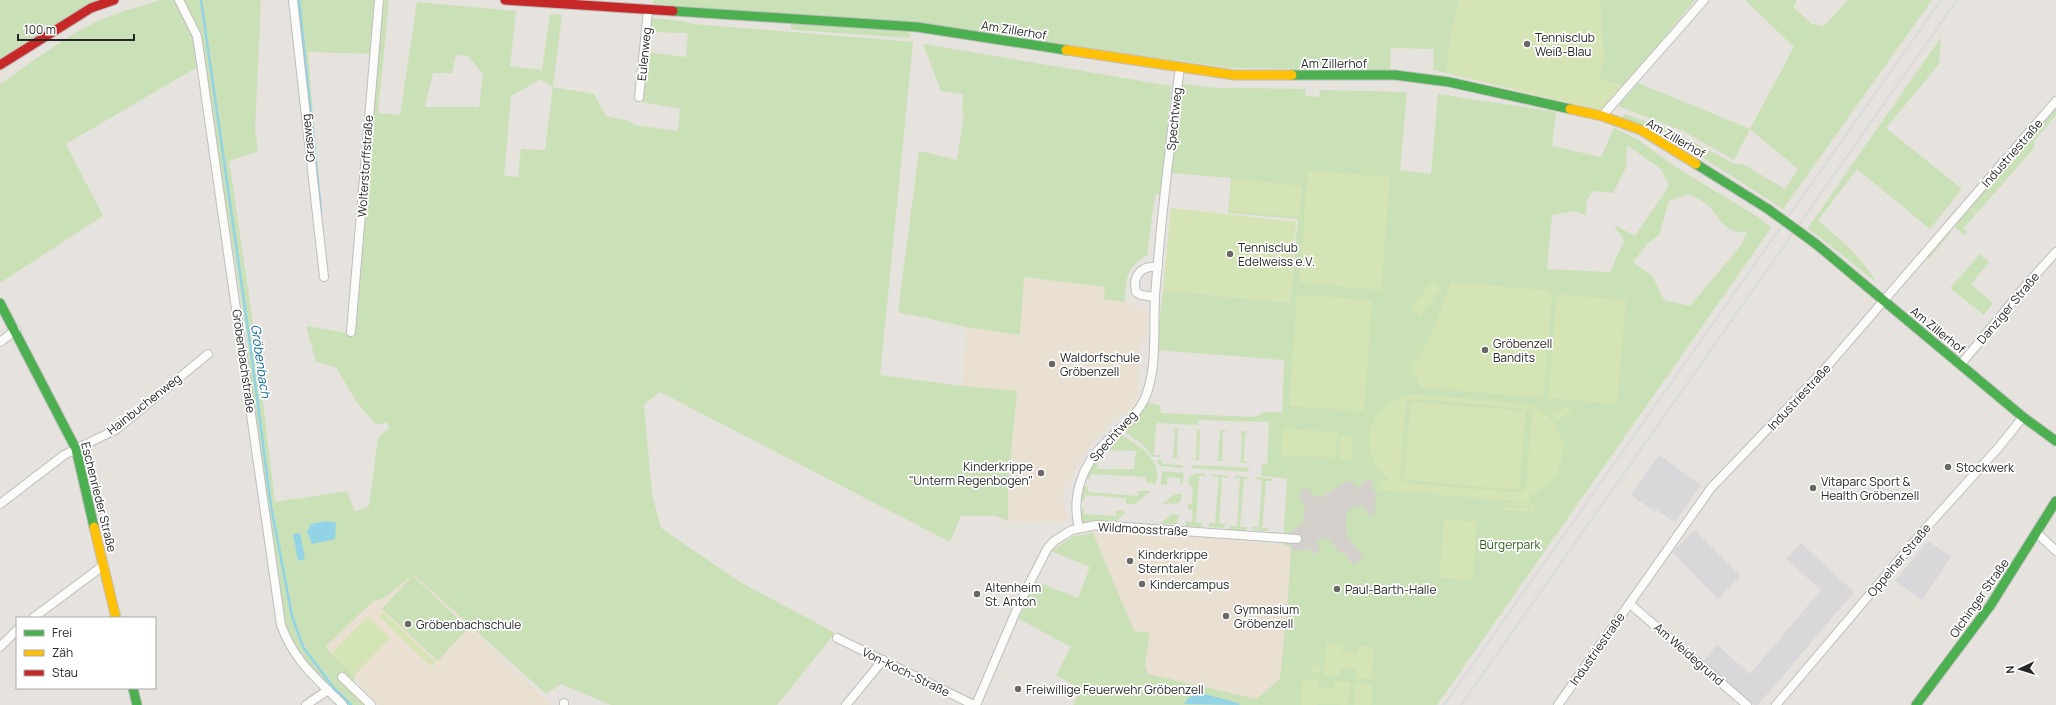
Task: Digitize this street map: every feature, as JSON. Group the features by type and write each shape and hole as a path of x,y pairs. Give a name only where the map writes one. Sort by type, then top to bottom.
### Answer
{"street":[{"path":"0,65 91,8 114,0"},
{"name":"Gröbenbachstraße","path":"179,0 197,36 202,66 280,625 293,652 306,670 343,705"},
{"name":"Grasweg","path":"293,0 324,277"},
{"name":"Wolterstorffstraße","path":"351,332 379,0"},
{"name":"Am Zillerhof","path":"505,0 648,11 917,27 1234,75 1395,75 1464,85 1602,116 1655,138 1768,209 1816,244 2024,417 2056,441"},
{"path":"1602,116 1704,0"},
{"name":"Eulenweg","path":"639,97 648,11"},
{"name":"Spechtweg","path":"1079,528 1075,514 1076,504 1080,482 1085,470 1092,458 1134,414 1145,398 1151,375 1155,297 1180,67"},
{"name":"Industriestraße","path":"1558,705 1711,488 1824,370 1883,299 2056,101"},
{"name":"Danziger Straße","path":"1961,364 2028,283 2056,252"},
{"path":"1155,297 1141,295 1136,292 1134,284 1137,275 1141,270 1151,266 1158,267"},
{"name":"Eschenrieder Straße","path":"0,303 16,330 76,449 116,617"},
{"path":"0,342 16,330"},
{"name":"Hainbuchenweg","path":"0,504 64,455 117,429 208,354"},
{"name":"Oppelner Straße","path":"1776,705 1926,528 2024,417"},
{"name":"Olchinger Straße","path":"1916,705 1955,654 2037,533 2056,501"},
{"name":"Wildmoosstraße","path":"975,705 1020,602 1047,548 1054,541 1079,528 1096,525 1297,539"},
{"path":"2037,533 2056,551"},
{"path":"34,617 104,565"},
{"name":"Am Weidegrund","path":"1630,604 1747,705"},
{"path":"0,646 16,631"},
{"name":"Von-Koch-Straße","path":"837,638 975,705"},
{"path":"846,705 883,660"},
{"path":"342,678 371,705"},
{"path":"133,689 137,705"},
{"path":"306,705 328,690"}],"shaded area":[{"name":"Waldorfschule Gröbenzell","path":"1024,277 1106,287 1125,302 1149,311 1146,337 1139,343 1139,386 1135,405 1128,412 1122,413 1102,431 1076,465 1071,480 1065,484 1063,505 1069,514 1063,523 1008,521 1008,485 1017,391 962,386 967,327 1020,335"},
{"path":"1659,455 1701,485 1675,522 1657,510 1655,512 1631,495"},
{"path":"1368,479 1373,480 1372,489 1376,492 1374,515 1369,515 1363,507 1354,506 1346,514 1346,535 1364,557 1353,565 1344,553 1339,552 1328,539 1321,539 1316,542 1321,549 1314,555 1308,548 1301,551 1293,550 1287,541 1288,533 1303,523 1305,505 1299,498 1300,492 1304,488 1309,489 1314,496 1321,497 1346,482 1351,481 1357,488"},
{"path":"1695,530 1741,576 1718,599 1672,552"},
{"name":"Gymnasium Gröbenzell","path":"1104,532 1231,540 1291,546 1288,599 1280,679 1256,699 1148,675 1145,664 1150,633 1134,631 1093,533"},
{"path":"1928,541 1951,557 1922,600 1895,581"},
{"path":"1801,543 1854,592 1758,705 1754,705 1703,662 1717,645 1750,674 1821,590 1786,559"},
{"name":"Gröbenbachschule","path":"414,574 552,705 379,705 364,691 354,675 324,647 373,601 382,599"}],"green space":[{"path":"0,0 99,0 0,62"},
{"path":"160,0 261,0 255,129 258,152 229,161 255,336 275,502 347,491 355,512 369,506 378,438 389,428 387,422 376,425 356,401 336,367 316,362 306,326 355,334 376,54 308,52 316,154 313,153 295,0 383,0 389,1 378,113 400,115 417,2 516,11 510,66 542,70 550,14 562,15 553,87 594,94 606,116 629,121 634,125 678,131 680,109 642,102 646,52 686,57 688,33 647,32 649,18 683,21 694,24 913,42 880,375 962,386 1017,391 1008,484 1008,521 996,516 961,516 950,542 660,392 644,405 652,494 661,528 740,582 835,633 777,705 611,705 561,684 546,694 414,575 413,576 468,628 438,661 382,609 412,576 382,599 373,601 325,647 354,675 356,693 368,705 347,705 303,660 284,624 255,426 247,338 204,63 66,144 103,216 0,283 0,84 83,28 127,10","holes":["456,55 468,56 483,74 479,107 425,107 433,73 452,73","541,79 553,87 545,150 521,149 518,177 504,176 511,96"]},
{"path":"653,0 1459,0 1452,31 1446,73 1433,70 1434,49 1391,48 1390,70 1232,68 1081,47 653,4"},
{"name":"Tennisclub Weiß-Blau","path":"1459,0 1600,0 1604,58 1599,79 1624,86 1603,111 1446,73 1452,31"},
{"path":"1600,0 1695,0 1624,86 1599,79 1604,58"},
{"path":"1745,0 1796,0 1797,2 1793,7 1812,24 1824,26 1848,0 1932,0 1783,209 1661,131 1622,118 1624,114 1664,127 1735,164 1743,164 1785,189 1798,169 1750,129 1794,47"},
{"path":"791,23 906,31 909,33 911,38 794,30 791,28"},
{"path":"1941,37 1939,64 1886,128 1962,189 1930,229 1857,169 1818,220 1857,255 1876,282 1808,228"},
{"path":"923,44 1171,86 1161,195 1155,195 1147,255 1135,264 1128,274 1125,302 1104,299 1105,287 1024,277 1020,335 967,327 898,312 919,151 957,160 964,114 962,113 963,94 941,91"},
{"path":"1638,83 1750,129 1734,160 1683,131 1618,106"},
{"name":"Bürgerpark","path":"1182,84 1218,88 1306,89 1305,96 1319,97 1320,90 1407,92 1400,170 1431,174 1438,94 1556,112 1552,146 1601,157 1614,128 1637,139 1679,169 1758,217 1771,228 1437,705 1073,705 1081,689 1056,675 1071,647 1019,619 1035,581 1078,598 1090,567 1051,551 1074,536 1093,533 1134,631 1150,633 1145,664 1148,674 1256,699 1280,679 1288,599 1291,546 1283,545 1287,479 1261,476 1262,465 1267,464 1269,422 1197,420 1200,425 1156,423 1154,455 1160,455 1160,457 1153,457 1144,446 1124,431 1124,428 1148,402 1160,406 1161,413 1255,417 1264,412 1282,412 1284,360 1156,350 1163,290 1290,303 1298,219 1228,213 1231,178 1171,173","holes":["1627,145 1661,169 1669,186 1635,236 1614,225 1624,241 1610,272 1547,269 1552,215 1574,211 1586,215 1586,202 1593,191 1613,193 1626,167","1688,194 1705,203 1727,227 1739,232 1747,232 1741,245 1690,306 1664,300 1653,277 1633,262 1648,243 1659,235 1669,201"]},
{"path":"2056,109 2056,115 2034,141 2034,148 1977,213 1970,207"},
{"path":"1308,171 1390,177 1381,290 1299,283"},
{"path":"1232,179 1302,186 1299,217 1229,211"},
{"name":"Tennisclub Edelweiss e.V.","path":"1171,208 1296,222 1290,303 1163,290"},
{"path":"1969,208 1976,214 1963,229 1967,232 1964,235 1953,226"},
{"path":"1949,231 1951,232 1929,259 1926,257"},
{"path":"1980,254 1989,262 1971,284 1993,303 1984,315 1950,288"},
{"path":"1431,282 1441,289 1420,316 1411,309"},
{"name":"Gröbenzell Bandits","path":"1451,282 1547,290 1552,296 1543,398 1421,387 1411,368 1432,333"},
{"path":"1557,294 1626,300 1617,404 1548,398"},
{"path":"1297,295 1372,300 1364,411 1289,406"},
{"path":"1943,335 1955,345 1953,348 1940,339"},
{"path":"1411,394 1527,404 1536,407 1548,416 1557,428 1562,443 1564,443 1561,460 1556,474 1546,486 1530,495 1529,502 1379,490 1380,481 1390,481 1379,469 1372,457 1369,443 1370,430 1375,418 1384,408 1396,399","holes":["1420,399 1520,408 1532,411 1526,490 1515,492 1409,483 1400,480 1406,401"]},
{"path":"1411,402 1526,411 1519,490 1404,480"},
{"path":"1569,406 1571,411 1556,421 1550,412"},
{"path":"1169,428 1184,429 1178,429 1177,458 1183,459 1168,458 1173,458 1175,429"},
{"path":"1191,429 1206,430 1200,430 1199,459 1205,460 1190,460 1196,459 1197,430"},
{"path":"1283,429 1337,432 1336,458 1281,455"},
{"path":"1214,430 1229,431 1223,432 1222,460 1228,461 1213,461 1218,460 1220,431"},
{"path":"1237,431 1252,432 1245,433 1244,461 1250,463 1235,462 1241,461 1242,433"},
{"path":"1117,435 1121,435 1143,449 1152,459 1157,473 1156,484 1146,482 1146,477 1091,474 1090,479 1084,477 1092,462 1098,463 1097,469 1134,469 1136,451 1101,450 1099,457 1094,456"},
{"path":"1340,436 1353,436 1352,460 1339,459"},
{"path":"1156,460 1160,460 1163,464 1182,465 1184,468 1160,466"},
{"path":"1193,465 1248,468 1249,471 1192,468"},
{"path":"1162,471 1184,473 1183,484 1180,484 1180,478 1167,477 1167,485 1161,484"},
{"path":"1196,473 1206,474 1205,476 1199,476 1196,522 1202,523 1202,527 1186,526 1186,521 1192,522 1193,510 1188,509 1188,504 1192,504 1193,487 1189,486 1189,478"},
{"path":"1212,474 1228,476 1228,478 1222,477 1219,523 1225,524 1224,528 1208,527 1209,523 1215,523 1219,477 1212,476"},
{"path":"1235,476 1248,477 1250,479 1244,479 1240,527 1246,527 1246,532 1230,530 1230,526 1237,526 1240,478 1234,478"},
{"path":"1256,477 1272,479 1272,481 1266,481 1262,528 1268,528 1268,531 1252,530 1252,527 1259,527 1262,480 1256,479"},
{"path":"1081,486 1088,487 1088,492 1138,496 1138,491 1151,491 1135,504 1126,504 1126,498 1085,495 1084,501 1080,501"},
{"path":"1175,494 1182,494 1180,503 1162,504"},
{"path":"1505,502 1535,504 1535,508 1505,505"},
{"path":"1505,506 1535,509 1535,512 1505,510"},
{"path":"1078,508 1084,509 1083,514 1116,516 1116,511 1123,511 1125,513 1116,521 1083,523 1079,519"},
{"path":"1172,514 1179,515 1177,524 1159,524"},
{"path":"1444,519 1477,522 1473,580 1439,578"},
{"path":"383,612 436,663 432,667 379,616"},
{"path":"368,616 390,638 354,675 332,653"},
{"path":"1326,643 1342,644 1342,652 1358,653 1358,646 1374,647 1372,679 1356,678 1356,669 1341,668 1340,676 1324,675"},
{"path":"1316,664 1321,669 1316,674 1311,669"},
{"path":"1302,679 1318,680 1318,687 1334,688 1334,681 1350,682 1348,705 1317,703 1317,705 1301,705"},
{"path":"1355,683 1372,684 1371,705 1354,705"}],"water":[{"path":"326,521 336,523 335,539 312,544 307,532 311,524"},
{"path":"300,533 305,559 298,561 293,534"},
{"path":"1201,693 1238,703 1240,705 1184,704 1189,697"}],"waterway":[{"name":"Gröbenbach","path":"201,0 249,336 271,506 292,616 303,647 333,687 351,705"},
{"path":"299,0 321,211"}],"railway":[{"path":"1444,705 1941,0"},
{"path":"1461,705 1957,0"}],"traffic: fast":[{"path":"673,11 917,27 1066,50"},
{"path":"1292,75 1395,75 1449,82 1570,109"},
{"path":"1696,164 1768,209"},
{"path":"1768,209 1816,244"},
{"path":"1816,244 2023,417 2056,441"},
{"path":"0,303 76,449 94,527"},
{"path":"1916,705 1990,606 2056,501"},
{"path":"133,689 137,705"}],"traffic: slow":[{"path":"1066,50 1234,75 1292,75"},
{"path":"1570,109 1602,116 1641,130 1696,164"},
{"path":"94,527 116,617"}],"traffic: jam":[{"path":"0,65 91,8 114,0"},
{"path":"505,0 673,11"}],"place":[{"name":"Tennisclub Weiß-Blau","path":"1527,44"},
{"name":"Tennisclub Edelweiss e.V.","path":"1230,254"},
{"name":"Gröbenzell Bandits","path":"1485,350"},
{"name":"Waldorfschule Gröbenzell","path":"1052,364"},
{"name":"Stockwerk","path":"1948,467"},
{"name":"Kinderkrippe \"Unterm Regenbogen\"","path":"1041,473"},
{"name":"Vitaparc Sport & Health Gröbenzell","path":"1813,488"},
{"name":"Kinderkrippe Sterntaler","path":"1130,561"},
{"name":"Kindercampus","path":"1142,584"},
{"name":"Paul-Barth-Halle","path":"1337,589"},
{"name":"Altenheim St. Anton","path":"977,594"},
{"name":"Gymnasium Gröbenzell","path":"1226,616"},
{"name":"Gröbenbachschule","path":"408,624"},
{"name":"Freiwillige Feuerwehr Gröbenzell","path":"1018,689"}]}
